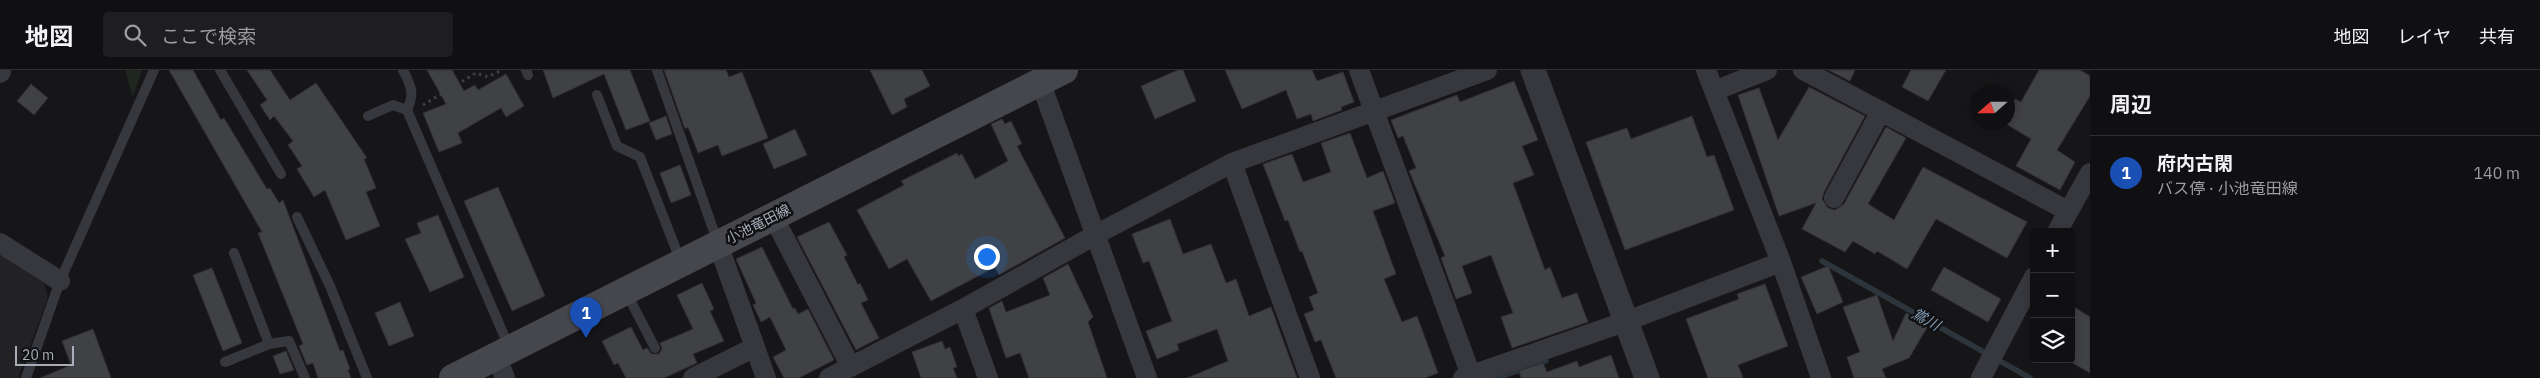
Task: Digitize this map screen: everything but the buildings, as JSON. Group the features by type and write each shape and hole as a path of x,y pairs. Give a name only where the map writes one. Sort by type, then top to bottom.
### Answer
{"main road":[{"name":"小池竜田線","path":"453,378 504,360 625,291 1052,76"}],"street":[{"path":"1359,70 1469,377 1627,322 1781,262"},
{"path":"830,378 963,309 1097,234 1232,163 1487,70"},
{"path":"1533,70 1647,378"},
{"path":"1706,70 1781,262 1821,378"},
{"path":"1714,91 1767,70"},
{"path":"1804,70 2068,211"},
{"path":"1052,76 1097,234 1147,378"},
{"path":"1834,198 1882,112"},
{"path":"1232,163 1310,378"},
{"path":"2059,228 2090,172"},
{"path":"773,216 851,367"},
{"path":"0,243 60,281"},
{"path":"718,244 766,378"},
{"path":"1980,378 2030,284"},
{"path":"963,309 988,378"},
{"path":"693,378 755,347"}],"lane":[{"path":"26,378 60,281 154,70"},
{"path":"220,70 281,174"},
{"path":"403,70 413,90 412,99 407,110 504,360"},
{"path":"657,70 718,244"},
{"path":"597,95 617,146 640,157 681,263"},
{"path":"368,116 393,105 407,110"},
{"path":"297,217 330,286 367,378"},
{"path":"234,253 269,344"},
{"path":"625,291 655,348"},
{"path":"225,362 269,344 289,341 305,378"}],"path":[{"path":"407,110 428,103 476,73 488,77 502,70"}],"shaded area":[{"path":"125,70 142,70 133,97"},
{"path":"0,253 44,283 48,298 18,378 0,378"}],"waterway":[{"name":"鴬川","path":"1822,261 2030,378"},
{"path":"1497,378 1546,361"}],"place":[{"name":"府内古閑","path":"586,338"}]}
